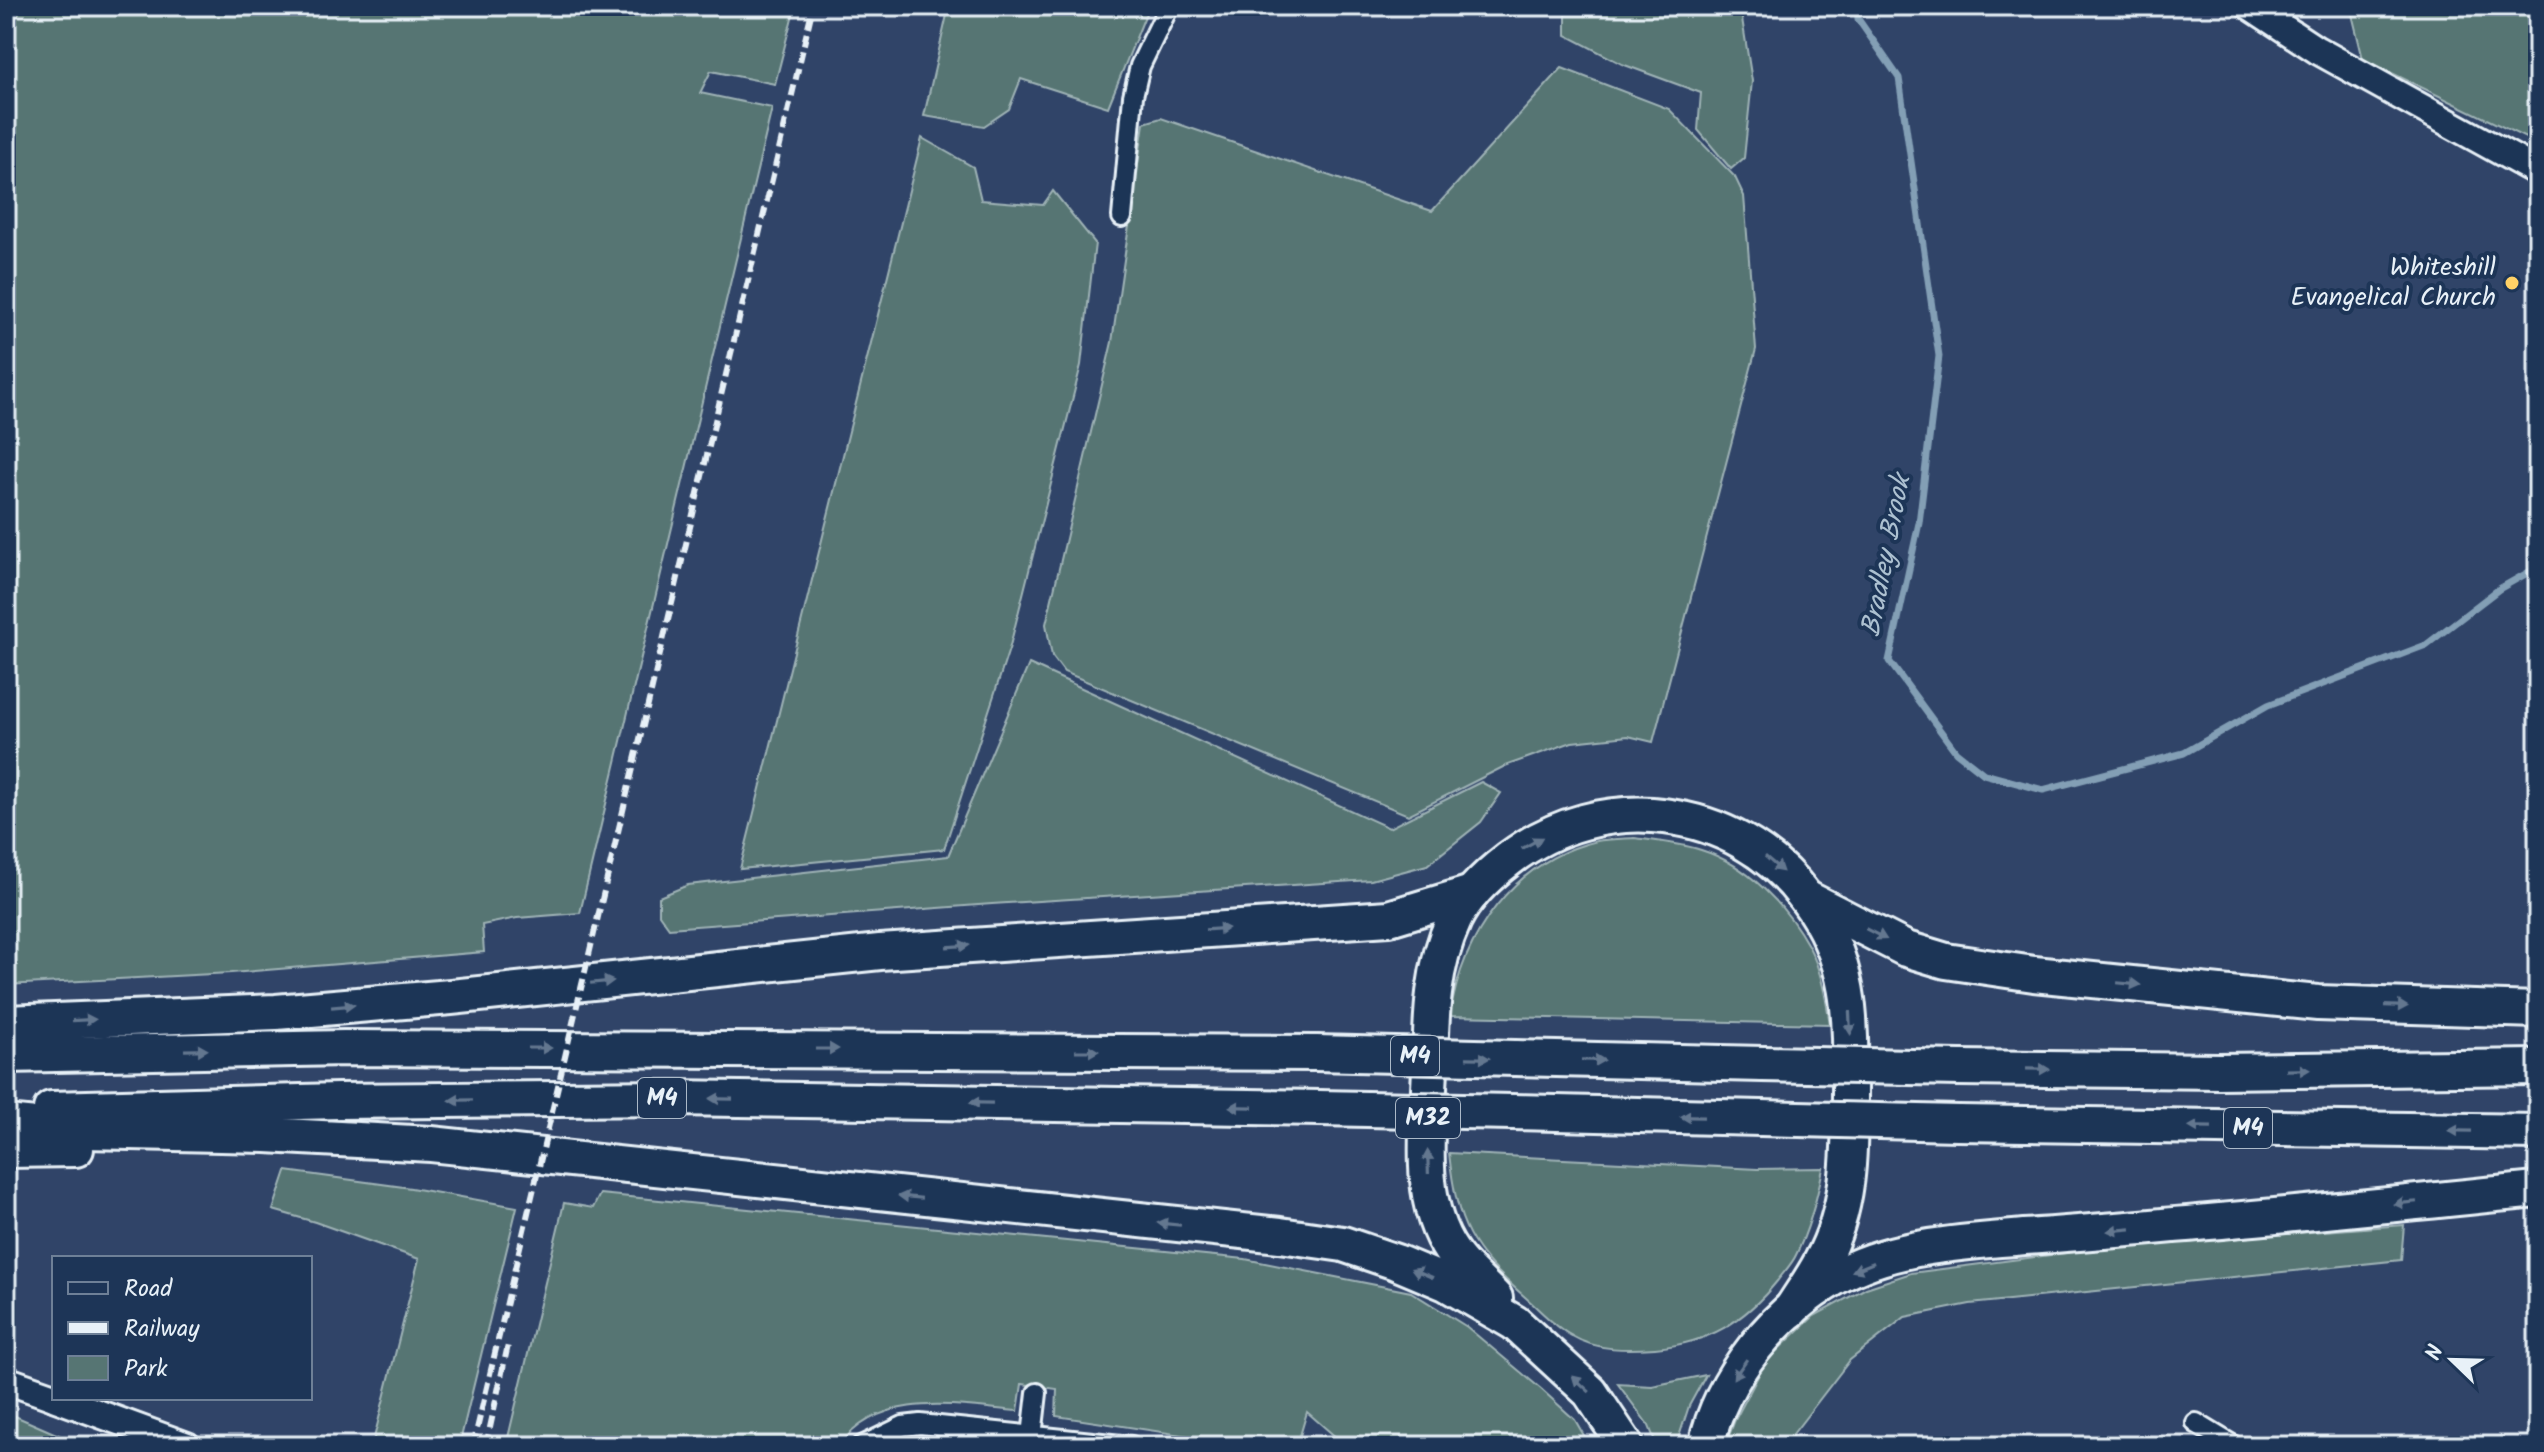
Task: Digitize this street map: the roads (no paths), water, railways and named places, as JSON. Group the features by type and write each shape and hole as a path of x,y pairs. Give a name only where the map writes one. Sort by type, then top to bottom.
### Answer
{"highway":[{"name":"M32","path":"1626,1446 1590,1392 1515,1323 1445,1242 1434,1212 1427,1162 1432,1003 1436,973 1454,920 1472,893 1520,850 1565,827 1628,813 1676,817 1731,836 1773,862 1806,898 1833,944 1844,974 1851,1019 1849,1170 1841,1213 1822,1261 1791,1310 1758,1343 1732,1381 1710,1426 1706,1446"},
{"path":"6,1023 276,1012 482,994 880,952 1389,918 1472,893"},
{"path":"1806,898 1906,949 1946,961 2050,976 2318,1003 2538,1010"},
{"name":"M4","path":"6,1055 329,1048 1316,1053 2219,1071 2538,1067"},
{"name":"M4","path":"6,1110 338,1101 672,1098 2538,1132"},
{"path":"6,1123 85,1131 266,1135 431,1144 1280,1235 1343,1244 1396,1262 1446,1283 1515,1323"},
{"path":"6,1150 265,1147 430,1155 783,1183"},
{"path":"1791,1310 1836,1277 1912,1250 1962,1242 2538,1190"}],"main road":[{"path":"2250,6 2317,50 2538,172"},
{"path":"6,1380 52,1397"},
{"path":"60,1400 187,1446"}],"street":[{"path":"1122,217 1133,96 1140,66 1169,6"},
{"path":"1032,1436 1037,1393"},
{"path":"2196,1423 2234,1446"},
{"path":"862,1446 903,1426 920,1424 1131,1446"}],"waterway":[{"name":"Bradley Brook","path":"1858,6 1858,19 1899,78 1939,356 1919,523 1889,661 1956,752 1984,774 2043,790 2184,753 2268,705 2426,645 2499,589 2538,567"}],"railway":[{"path":"473,1446 813,6"},
{"path":"486,1446 508,1345"}],"place":[{"name":"Whiteshill Evangelical Church","path":"2512,283"}]}
